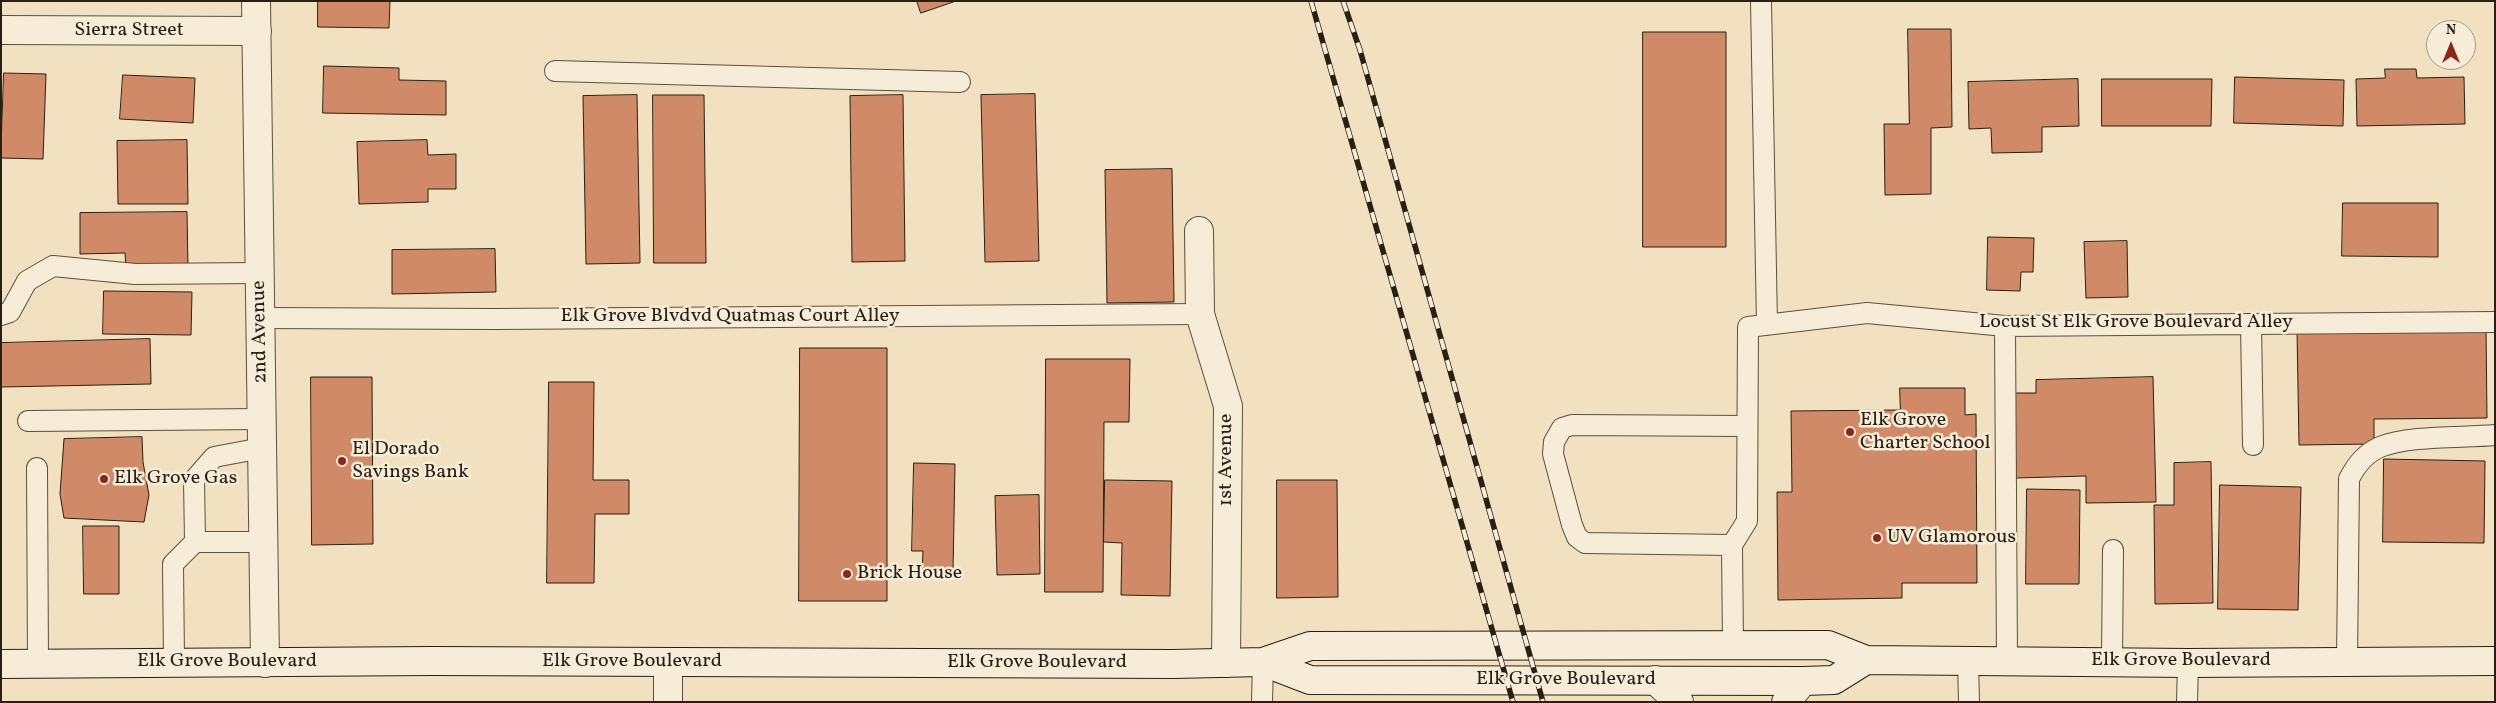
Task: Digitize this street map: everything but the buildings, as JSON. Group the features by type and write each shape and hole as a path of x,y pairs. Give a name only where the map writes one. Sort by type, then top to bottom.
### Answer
{"main road":[{"name":"2nd Avenue","path":"256,1 265,662"},
{"name":"Sierra Street","path":"1,30 257,31"},
{"name":"1st Avenue","path":"1199,231 1200,314 1228,406 1226,662"},
{"name":"Elk Grove Boulevard","path":"1,664 174,662 1263,662 1310,646 1733,644 1828,645 1866,660 2495,661"},
{"path":"1679,702 1649,680 1664,662 1713,661 1733,644"},
{"name":"Elk Grove Boulevard","path":"1263,662 1310,680 1803,681 1834,680 1866,660"},
{"path":"668,663 668,702"},
{"path":"1786,702 1803,681"}],"lane":[{"path":"1733,644 1732,544 1747,521 1747,426 1757,326 1760,1"},
{"path":"555,71 960,82"},
{"path":"1,315 10,312 27,281 53,266 135,274 260,273"},
{"name":"Locust St Elk Grove Boulevard Alley","path":"1757,326 1867,313 2005,326 2495,322"},
{"name":"Elk Grove Blvdvd Quatmas Court Alley","path":"260,318 496,319 1200,314"},
{"path":"2251,324 2253,445"},
{"path":"2005,326 2007,661"},
{"path":"28,421 262,419"},
{"path":"1732,544 1585,543 1577,537 1572,525 1553,454 1554,442 1562,428 1572,425 1747,426"},
{"path":"2347,661 2349,478 2355,465 2379,447 2398,442 2495,435"},
{"path":"195,542 194,480 214,457 262,448"},
{"path":"37,468 38,663"},
{"path":"174,662 173,564 195,542 263,542"},
{"path":"2112,661 2113,550"},
{"path":"1968,661 1969,702"},
{"path":"1262,702 1263,662"},
{"path":"2187,702 2188,662"}],"railway":[{"path":"1311,1 1513,702"},
{"path":"1343,1 1360,50 1543,702"}],"place":[{"name":"Elk Grove Charter School","path":"1850,432"},
{"name":"El Dorado Savings Bank","path":"342,461"},
{"name":"Elk Grove Gas","path":"104,479"},
{"name":"UV Glamorous","path":"1877,538"},
{"name":"Brick House","path":"847,574"}]}
